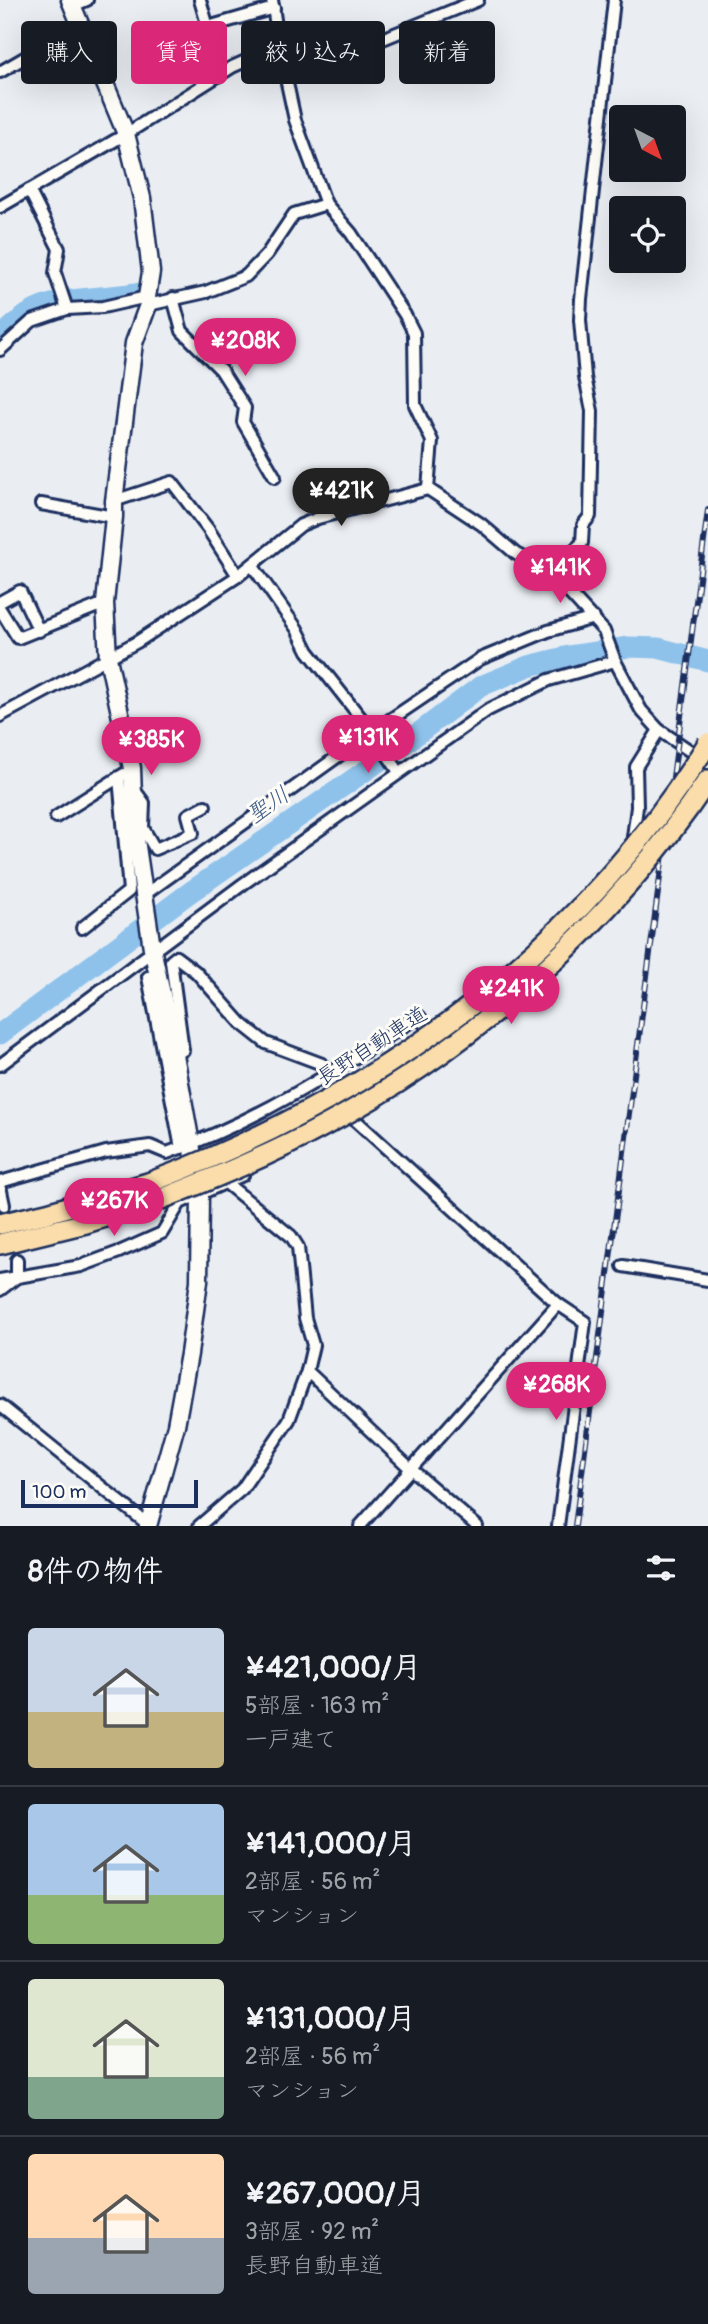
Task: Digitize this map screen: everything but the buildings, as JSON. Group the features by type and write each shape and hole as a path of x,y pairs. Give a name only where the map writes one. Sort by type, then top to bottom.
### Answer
{"highway":[{"name":"長野自動車道","path":"2,1214 58,1210 150,1182 217,1156 313,1110 406,1054 464,1012 544,942 615,868 662,810 708,743"},
{"name":"長野自動車道","path":"0,1244 86,1223 159,1200 260,1158 325,1126 398,1083 457,1042 530,982 582,932 653,854 708,780"}],"street":[{"path":"200,0 208,27 273,4"},
{"path":"385,38 478,0"},
{"path":"549,571 582,543 583,525 590,516 592,411 585,376 580,320 614,0"},
{"path":"76,2 80,21"},
{"path":"0,72 21,60"},
{"path":"0,207 127,134 241,64"},
{"path":"82,928 129,891 125,773 108,658 105,603 134,343 148,301 151,272 142,198 127,134 106,84"},
{"path":"288,84 295,120 326,204 351,233 414,333 415,405 432,441 428,489"},
{"path":"29,190 59,249 55,273 66,303"},
{"path":"0,350 32,321 66,303 103,307 173,298 206,292 246,276 267,254 294,214 326,204"},
{"path":"173,298 182,331 221,370 245,408 243,422 275,477"},
{"path":"41,504 114,509 172,482 208,529 238,576"},
{"path":"428,489 481,524 516,554 549,571 604,631 615,661 641,710 659,730 708,763"},
{"path":"0,716 137,642 238,576 301,525 428,489"},
{"path":"252,565 297,629 307,651 372,732 399,772"},
{"path":"0,602 20,591 39,631"},
{"path":"0,609 18,638 105,603"},
{"path":"144,899 372,732 480,659 548,631 594,618"},
{"path":"0,1065 243,884 488,710 549,680 615,661"},
{"path":"0,1280 81,1266 162,1233 180,1203 291,1152 394,1093 447,1056 542,981 626,895 636,807 636,767 659,730"},
{"path":"125,773 144,803 143,828 155,849 193,834 188,815 205,806"},
{"path":"57,817 125,773"},
{"path":"0,1405 149,1526 176,1425 189,1354 200,1280 200,1194 186,1146 169,1055 134,826 133,787"},
{"path":"169,1055 183,1050 171,961 176,957 196,972 242,1024 266,1043 322,1064 352,1117 558,1304 585,1322 558,1526"},
{"path":"148,977 169,1055"},
{"path":"2,1214 0,1184 106,1152 150,1146 167,1153 186,1146 261,1112 329,1075 419,1016 447,1056"},
{"path":"199,1526 242,1489 289,1420 307,1371 313,1345 305,1318 298,1247 291,1236 226,1184"},
{"path":"17,1260 17,1277"},
{"path":"623,1266 708,1280"},
{"path":"0,1290 17,1277"},
{"path":"360,1526 558,1304"},
{"path":"307,1371 411,1469 477,1526"}],"waterway":[{"path":"0,338 22,318 41,308 67,301 134,293"},
{"name":"聖川","path":"0,1034 189,893 404,744 481,686 529,666 569,656 629,647 658,648 708,661"}],"railway":[{"path":"575,1526 708,510"}]}
